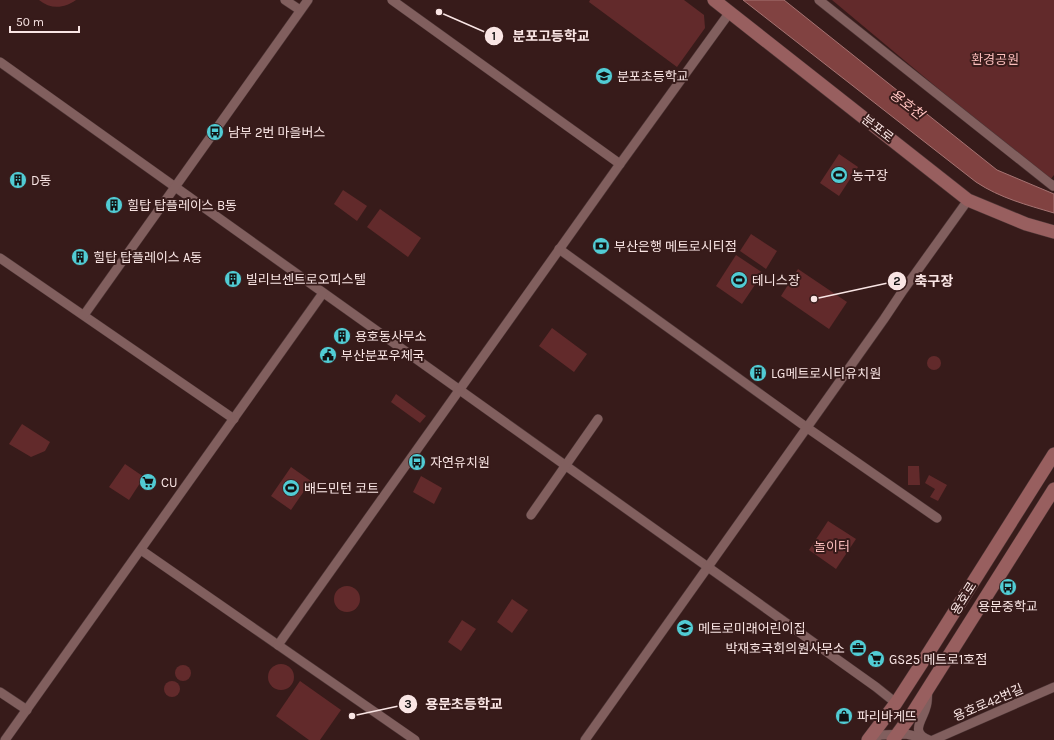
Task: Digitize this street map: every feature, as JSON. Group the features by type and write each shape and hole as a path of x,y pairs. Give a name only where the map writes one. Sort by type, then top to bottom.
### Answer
{"main road":[{"name":"분포로","path":"714,0 968,200 1026,224 1054,232"},
{"name":"용호로","path":"869,739 896,702 1054,454"},
{"name":"용호로","path":"898,738 1054,489"}],"street":[{"path":"285,0 300,10"},
{"path":"84,315 308,0"},
{"path":"392,0 620,164"},
{"path":"819,0 1053,186 1054,185"},
{"path":"278,645 559,249 730,12"},
{"path":"0,62 896,702"},
{"path":"585,740 968,200"},
{"path":"559,249 806,427 937,518"},
{"path":"0,258 234,419"},
{"path":"5,740 324,293"},
{"path":"531,515 598,418"},
{"path":"141,550 415,740"},
{"name":"용호로42번길","path":"929,739 1054,687"},
{"path":"928,688 926,707 920,718 918,728 919,732 929,739"},
{"path":"0,692 27,710"},
{"path":"869,739 881,735 898,738 906,734 929,739"}],"green space":[{"path":"39,0 76,0 67,5 53,7"},
{"path":"590,0 684,0 704,15 705,28 677,67 589,2"},
{"name":"환경공원","path":"832,0 1054,0 1054,175 1049,181"},
{"name":"농구장","path":"839,154 858,167 839,196 820,183"},
{"path":"343,190 367,206 357,221 334,204"},
{"path":"380,209 421,238 408,257 367,227"},
{"path":"751,234 777,251 766,269 740,251"},
{"name":"테니스장","path":"736,255 763,273 742,304 716,286"},
{"path":"798,269 847,302 829,329 781,296"},
{"path":"552,328 587,354 574,372 539,346"},
{"path":"931,356 937,356 941,360 941,366 937,370 931,370 927,366 927,360"},
{"path":"396,394 426,416 420,423 391,402"},
{"path":"22,424 50,442 45,451 31,457 9,444"},
{"path":"125,464 144,477 129,500 109,487"},
{"path":"908,466 919,466 920,485 908,485"},
{"name":"배드민턴 코트","path":"291,467 311,481 291,510 271,496"},
{"path":"929,475 947,485 938,501 930,497 935,489 925,483"},
{"path":"421,476 442,488 434,504 413,492"},
{"name":"놀이터","path":"828,521 856,539 836,569 809,550"},
{"path":"347,586 357,589 360,599 357,609 347,612 337,609 334,599 337,589"},
{"path":"512,599 528,610 512,633 497,622"},
{"path":"462,620 476,629 461,651 448,642"},
{"path":"281,664 290,668 294,677 290,686 281,690 272,686 268,677 272,668"},
{"path":"183,665 189,667 191,673 189,679 183,681 177,679 175,673 177,667"},
{"path":"172,681 178,683 180,689 178,695 172,697 166,695 164,689 166,683"},
{"path":"300,681 341,710 320,740 309,740 276,716"}],"water":[{"name":"용호천","path":"743,0 784,0 997,170 1054,194 1054,213 1004,197 976,182"}],"place":[{"name":"분포고등학교","path":"439,12"},
{"name":"분포초등학교","path":"604,76"},
{"name":"남부 2번 마을버스","path":"215,132"},
{"name":"농구장","path":"839,175"},
{"name":"D동","path":"18,180"},
{"name":"힐탑 탑플레이스 B동","path":"114,205"},
{"name":"부산은행 메트로시티점","path":"601,246"},
{"name":"힐탑 탑플레이스 A동","path":"80,257"},
{"name":"빌리브센트로오피스텔","path":"233,279"},
{"name":"테니스장","path":"739,280"},
{"name":"축구장","path":"814,299"},
{"name":"용호동사무소","path":"342,336"},
{"name":"부산분포우체국","path":"328,355"},
{"name":"LG메트로시티유치원","path":"758,373"},
{"name":"자연유치원","path":"417,462"},
{"name":"CU","path":"148,482"},
{"name":"배드민턴 코트","path":"291,488"},
{"name":"용문중학교","path":"1008,587"},
{"name":"메트로미래어린이집","path":"685,628"},
{"name":"박재호국회의원사무소","path":"858,648"},
{"name":"GS25 메트로1호점","path":"876,659"},
{"name":"용문초등학교","path":"352,716"},
{"name":"파리바게뜨","path":"844,716"}]}
